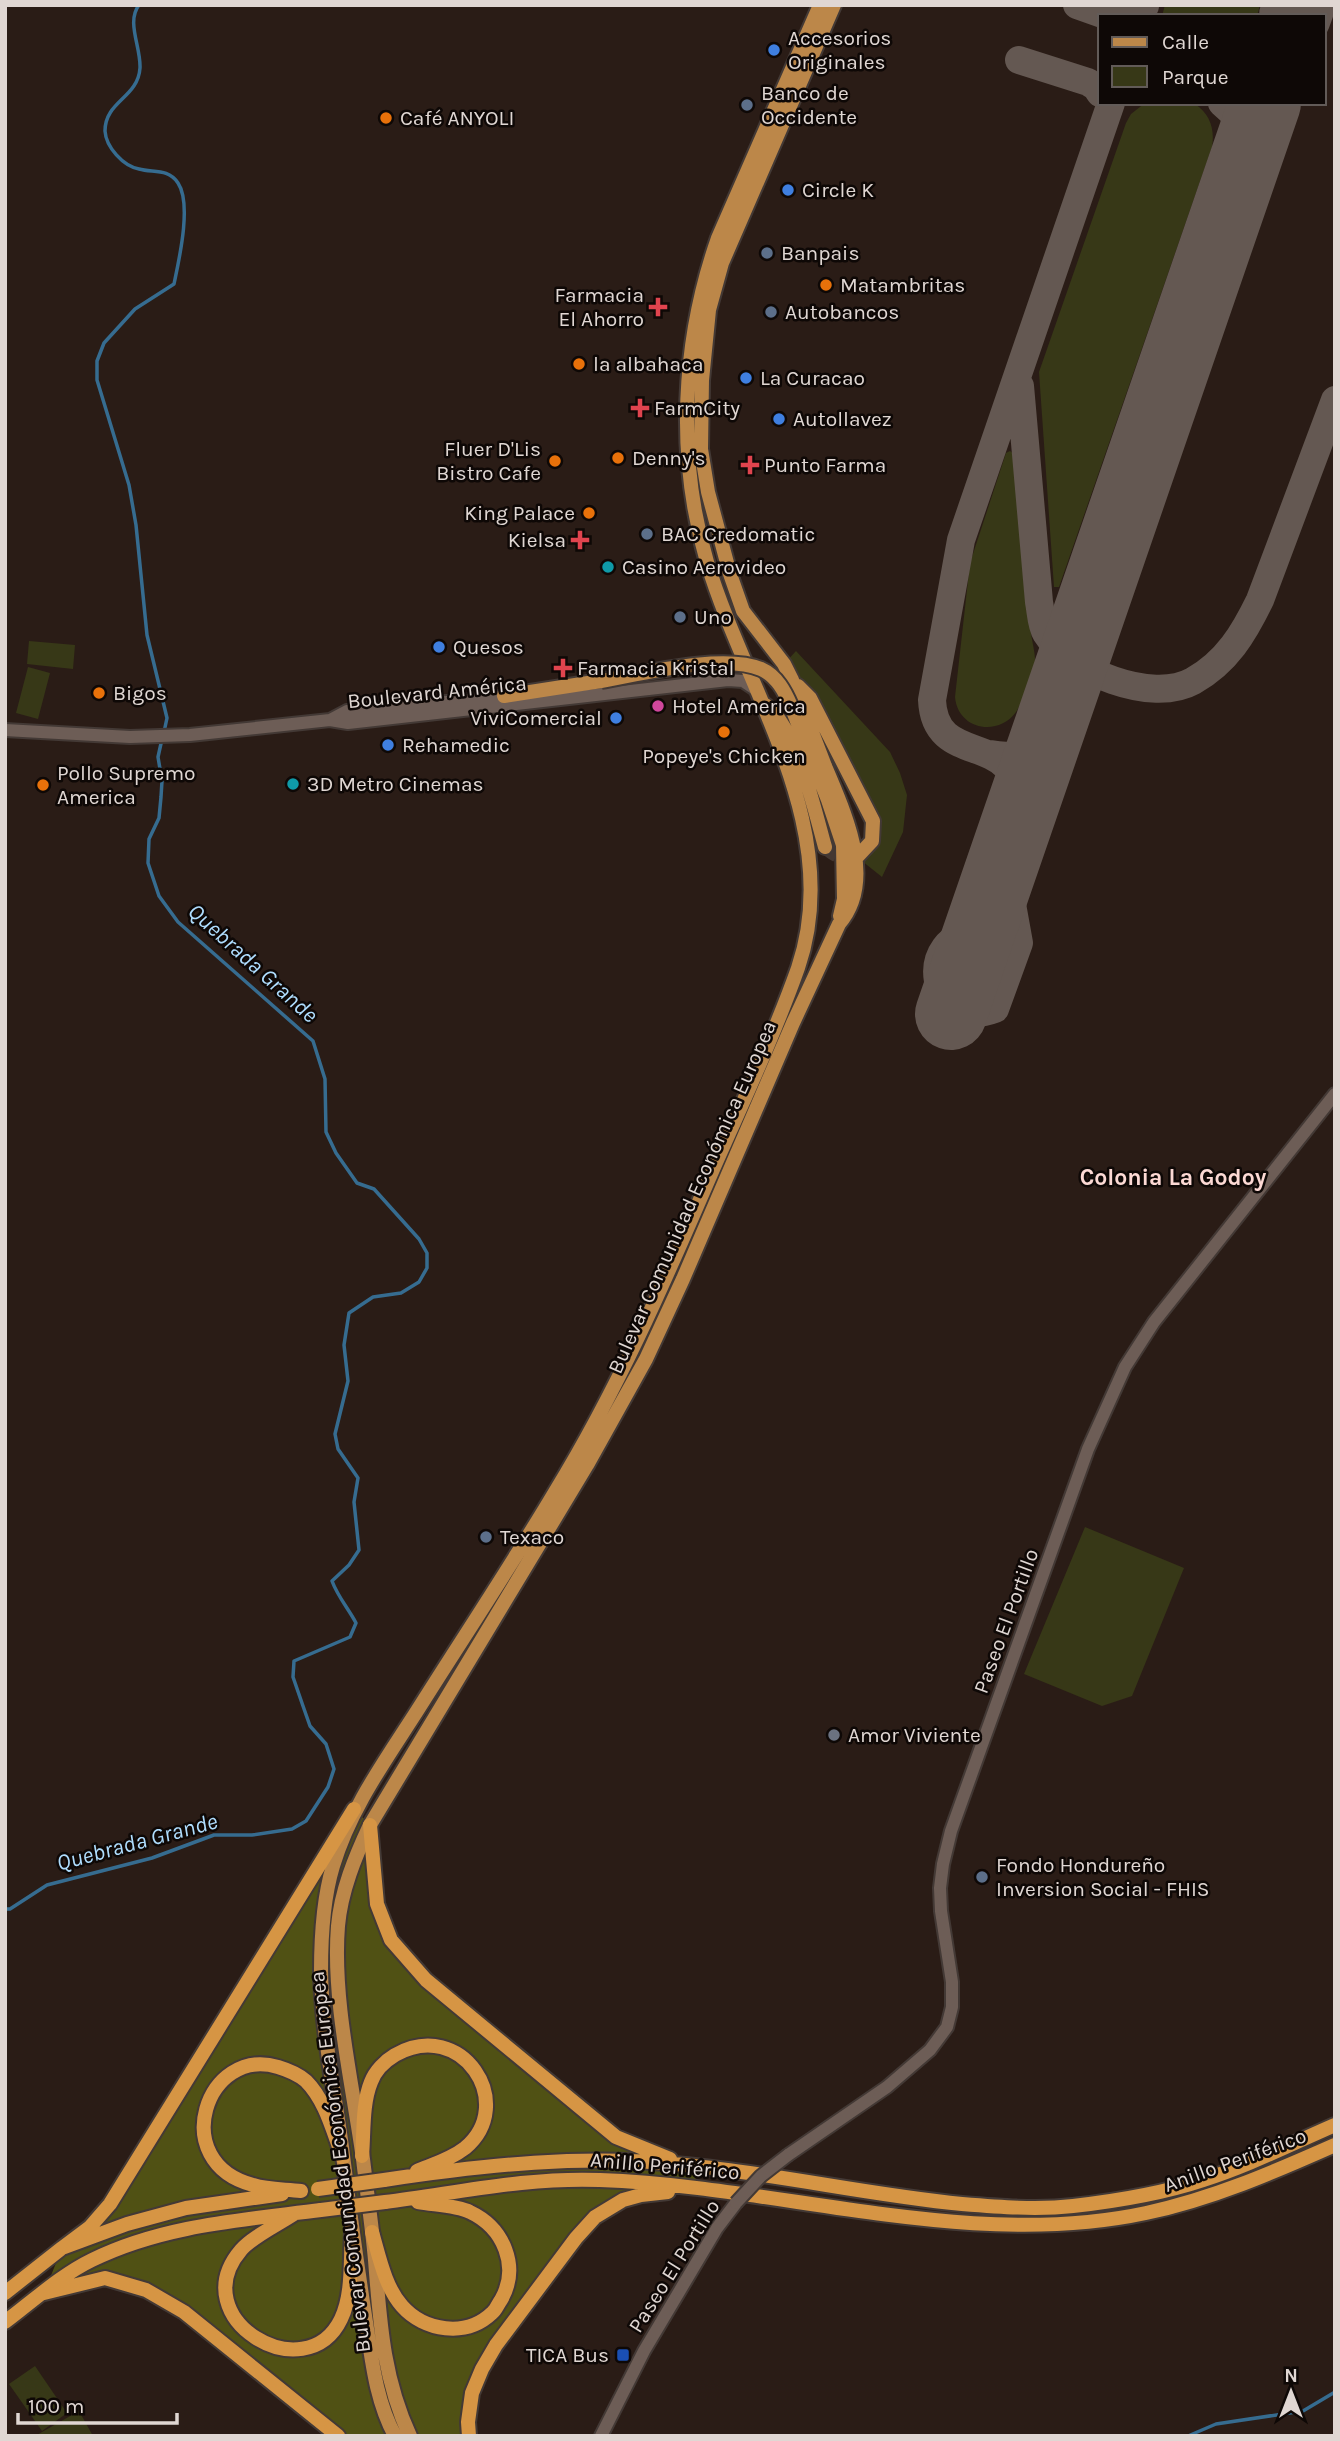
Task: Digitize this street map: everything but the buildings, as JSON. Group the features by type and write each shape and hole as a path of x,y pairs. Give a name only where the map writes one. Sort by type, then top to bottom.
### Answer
{"highway":[{"path":"62,2248 90,2227 110,2204 354,1809"},
{"path":"370,1825 377,1904 391,1940 426,1980 616,2137 684,2164"},
{"path":"362,2156 367,2099 377,2070 407,2049 424,2045 444,2047 461,2056 474,2067 484,2090 484,2117 478,2132 467,2146 451,2158 392,2179"},
{"path":"301,2191 254,2186 235,2178 217,2165 206,2146 203,2127 205,2110 212,2094 224,2080 237,2071 256,2065 272,2065 304,2079 323,2104 343,2158"},
{"name":"Anillo Periférico","path":"5,2293 62,2248 127,2224 186,2208 392,2179 545,2161 611,2159 684,2164 945,2202 999,2207 1070,2206 1142,2196 1203,2180 1335,2125"},
{"name":"Anillo Periférico","path":"5,2322 89,2262 137,2242 198,2226 403,2200 526,2181 603,2180 704,2189 946,2220 994,2224 1068,2223 1146,2213 1206,2197 1267,2175 1335,2144"},
{"path":"469,2436 472,2393 482,2369 496,2345 576,2238 595,2217 623,2200 641,2194 704,2189"},
{"path":"372,2232 385,2275 400,2304 417,2320 440,2329 472,2326 493,2313 508,2288 510,2265 505,2245 496,2231 484,2219 467,2210 403,2200"},
{"path":"294,2214 242,2248 227,2277 226,2299 232,2315 244,2331 261,2342 278,2348 295,2349 313,2345 329,2335 341,2320 348,2298 352,2234"},
{"path":"44,2293 105,2278 146,2290 184,2312 338,2436"}],"main road":[{"name":"Bulevar Comunidad Económica Europea","path":"395,2436 388,2423 376,2382 352,2234 321,1974 325,1905 330,1873 354,1809 553,1496 633,1350 763,1056 800,962 809,918 810,890 803,820 777,739 740,653 708,564 691,484 687,410 691,352 705,276 718,238 820,5"},
{"name":"Bulevar Comunidad Económica Europea","path":"410,2436 389,2381 382,2346 372,2232 337,1981 338,1925 347,1883 370,1825 587,1465 646,1359 839,924 848,914 854,899 856,877 852,835 845,812 784,664 743,611 708,492 701,449 702,380 709,310 722,263 834,5"},
{"name":"Boulevard América","path":"330,720 347,711 528,696 702,675 715,672 732,662 740,653"},
{"path":"504,696 720,663 762,670 778,682 791,706 843,845 844,899 839,924"},
{"name":"Boulevard América","path":"5,730 130,737 183,735 330,720 348,723 728,680 743,681 758,695"},
{"path":"792,680 810,698 873,821 872,841 857,858"},
{"path":"758,695 778,715 791,741 825,847"},
{"name":"Paseo El Portillo","path":"601,2436 644,2351 717,2228 736,2203 761,2176 788,2155 887,2087 930,2050 947,2027 952,2007 952,1982 940,1888 951,1831 1088,1449 1125,1367 1154,1322 1335,1094"}],"green space":[{"path":"1165,5 1260,5 1258,14 1163,14"},
{"path":"1142,105 1196,105 1210,122 1212,147 1059,587 1054,587 1039,372 1131,114"},
{"path":"1010,451 1015,455 1035,660 1016,712 1008,720 990,727 971,723 963,717 955,697 970,563 1006,453"},
{"path":"29,641 75,645 73,669 27,664"},
{"path":"796,651 890,752 900,773 907,795 903,832 882,877 857,857 874,831 784,664"},
{"path":"28,667 50,673 38,719 16,713"},
{"path":"1085,1527 1184,1568 1132,1696 1102,1706 1024,1674"},
{"path":"35,2366 67,2413 42,2431 9,2384"},
{"path":"79,2411 93,2436 35,2436"}],"shaded area":[{"path":"354,1809 370,1825 377,1904 391,1940 616,2137 684,2164 704,2189 641,2195 595,2217 482,2369 469,2436 339,2436 184,2312 105,2278 44,2293 62,2248 90,2227"}],"waterway":[{"name":"Quebrada Grande","path":"139,5 134,19 140,60 138,78 110,113 106,121 106,137 112,149 127,164 165,173 174,178 182,192 183,232 174,284 135,309 104,343 97,361 97,380 129,485 136,525 147,635 167,718 164,732"},
{"name":"Quebrada Grande","path":"5,1909 10,1909 47,1885 152,1858 214,1835 252,1835 292,1829 306,1821 328,1787 334,1769 326,1744 310,1726 293,1677 294,1661 350,1637 356,1623 332,1581 349,1565 359,1550 354,1502 358,1478 338,1449 335,1434 348,1381 344,1345 349,1313 373,1297 401,1293 419,1282 427,1268 427,1253 419,1239 374,1189 357,1183 336,1153 326,1132 325,1079 313,1041 178,922 159,896 148,863 149,839 159,818 162,781 158,757 162,739"},
{"path":"1188,2436 1216,2424 1303,2411 1335,2392"}],"taxiway":[{"path":"1077,5 1102,14"},
{"path":"1128,14 1145,6"},
{"path":"1019,60 1088,82 1098,90"},
{"path":"1021,811 1017,784 1008,768 994,757 947,736 937,722 932,700 961,540 1110,105"},
{"path":"1224,105 1232,112 1249,151"},
{"path":"1020,386 1039,602 1044,630 1073,660 1092,671 1113,680 1156,689 1176,687 1205,673 1225,656 1248,624 1260,600 1335,400"},
{"path":"990,754 1010,756 1025,752 1049,727"},
{"path":"979,932 958,937 945,948 938,963 938,980 944,996 956,1008 973,1013 995,1009 1019,943 1004,860"}],"runway":[{"path":"1296,14 1299,5"},
{"path":"951,1014 1264,105"}],"tunnel":[{"path":"825,847 839,856 855,858"}],"place":[{"name":"Accesorios Originales","path":"774,50"},
{"name":"Banco de Occidente","path":"747,105"},
{"name":"Café ANYOLI","path":"386,118"},
{"name":"Circle K","path":"788,190"},
{"name":"Banpais","path":"767,253"},
{"name":"Matambritas","path":"826,285"},
{"name":"Farmacia El Ahorro","path":"658,307"},
{"name":"Autobancos","path":"771,312"},
{"name":"la albahaca","path":"579,364"},
{"name":"La Curacao","path":"746,378"},
{"name":"FarmCity","path":"640,408"},
{"name":"Autollavez","path":"779,419"},
{"name":"Denny's","path":"618,458"},
{"name":"Fluer D'Lis Bistro Cafe","path":"555,461"},
{"name":"Punto Farma","path":"750,465"},
{"name":"King Palace","path":"589,513"},
{"name":"BAC Credomatic","path":"647,534"},
{"name":"Kielsa","path":"580,540"},
{"name":"Casino Aerovideo","path":"608,567"},
{"name":"Uno","path":"680,617"},
{"name":"Quesos","path":"439,647"},
{"name":"Farmacia Kristal","path":"563,668"},
{"name":"Bigos","path":"99,693"},
{"name":"Hotel America","path":"658,706"},
{"name":"ViviComercial","path":"616,718"},
{"name":"Popeye's Chicken","path":"724,732"},
{"name":"Rehamedic","path":"388,745"},
{"name":"3D Metro Cinemas","path":"293,784"},
{"name":"Pollo Supremo America","path":"43,785"},
{"name":"Texaco","path":"486,1537"},
{"name":"Amor Viviente","path":"834,1735"},
{"name":"Fondo Hondureño Inversion Social - FHIS","path":"982,1877"},
{"name":"TICA Bus","path":"623,2355"}],"district":[{"name":"Colonia La Godoy","path":"1173,1177"}]}
